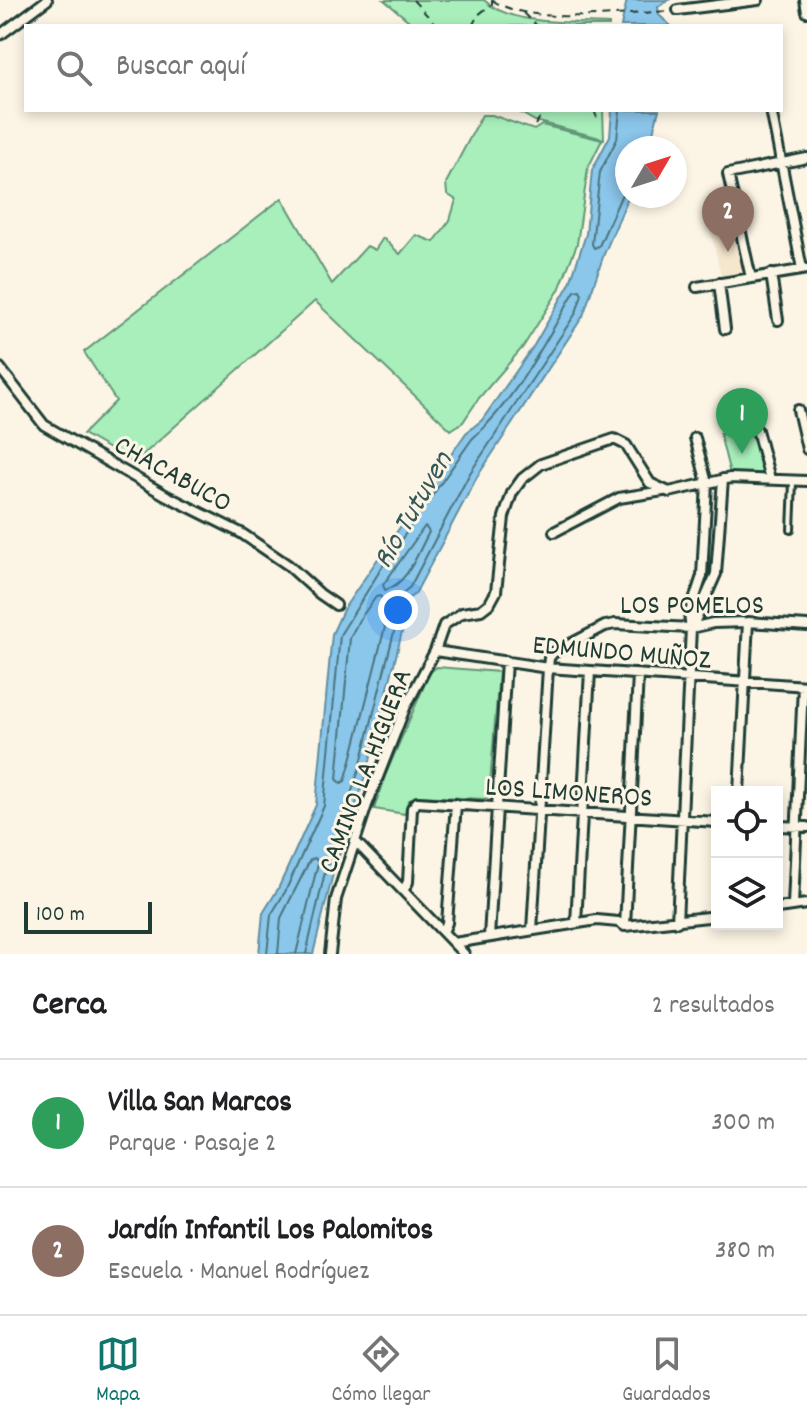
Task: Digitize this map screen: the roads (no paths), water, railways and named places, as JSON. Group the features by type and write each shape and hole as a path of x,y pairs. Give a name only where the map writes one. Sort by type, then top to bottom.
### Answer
{"street":[{"path":"0,35 47,0"},
{"path":"678,10 758,0"},
{"path":"805,0 807,12"},
{"path":"697,287 804,269 771,112"},
{"path":"751,278 728,174 807,158"},
{"path":"771,274 778,320"},
{"path":"719,283 725,329"},
{"name":"CHACABUCO","path":"0,368 44,425 167,496 241,533 288,565 336,605"},
{"path":"798,410 807,449"},
{"path":"757,430 770,479"},
{"path":"677,922 691,628 689,615 702,576 707,483 695,438"},
{"name":"CAMINO LA HIGUERA","path":"330,954 336,899 405,708 435,651 444,625 462,613 481,610 493,598 497,587 505,509 517,486 534,469 614,439 626,445 647,480 663,491"},
{"path":"691,628 716,574 723,479"},
{"path":"554,532 619,498 669,492 723,479 807,481"},
{"path":"739,786 748,622"},
{"name":"LOS POMELOS","path":"548,668 553,653 605,626 615,624 691,628 713,623 748,622 807,626"},
{"name":"EDMUNDO MUÑOZ","path":"435,651 548,668 805,686"},
{"path":"489,937 506,661"},
{"path":"532,930 548,668"},
{"path":"576,923 590,671"},
{"path":"625,926 638,675"},
{"path":"793,905 802,827 805,686"},
{"name":"LOS LIMONEROS","path":"403,891 408,882 412,808 417,802 711,822"},
{"path":"443,932 447,923 456,804"},
{"path":"356,842 464,954"},
{"path":"783,907 807,904"},
{"path":"454,943 576,923 607,920 625,926 711,917"}],"lane":[{"path":"791,530 793,480"}],"water":[{"path":"627,0 669,0 658,7 659,15 669,24 621,24"},
{"path":"612,112 658,112 652,136 615,136 615,208 624,208 583,316 477,477 415,594 400,604 403,628 368,769 333,874 313,954 259,954 263,913 278,889 316,805 332,634 343,610 377,560 466,433 482,420 533,347 570,283 586,234 592,170 610,136"}],"place":[{"name":"Jardín Infantil Los Palomitos","path":"728,252"},
{"name":"Villa San Marcos","path":"742,454"}],"water label":[{"name":"Río Tutuven","path":"411,509"}]}
